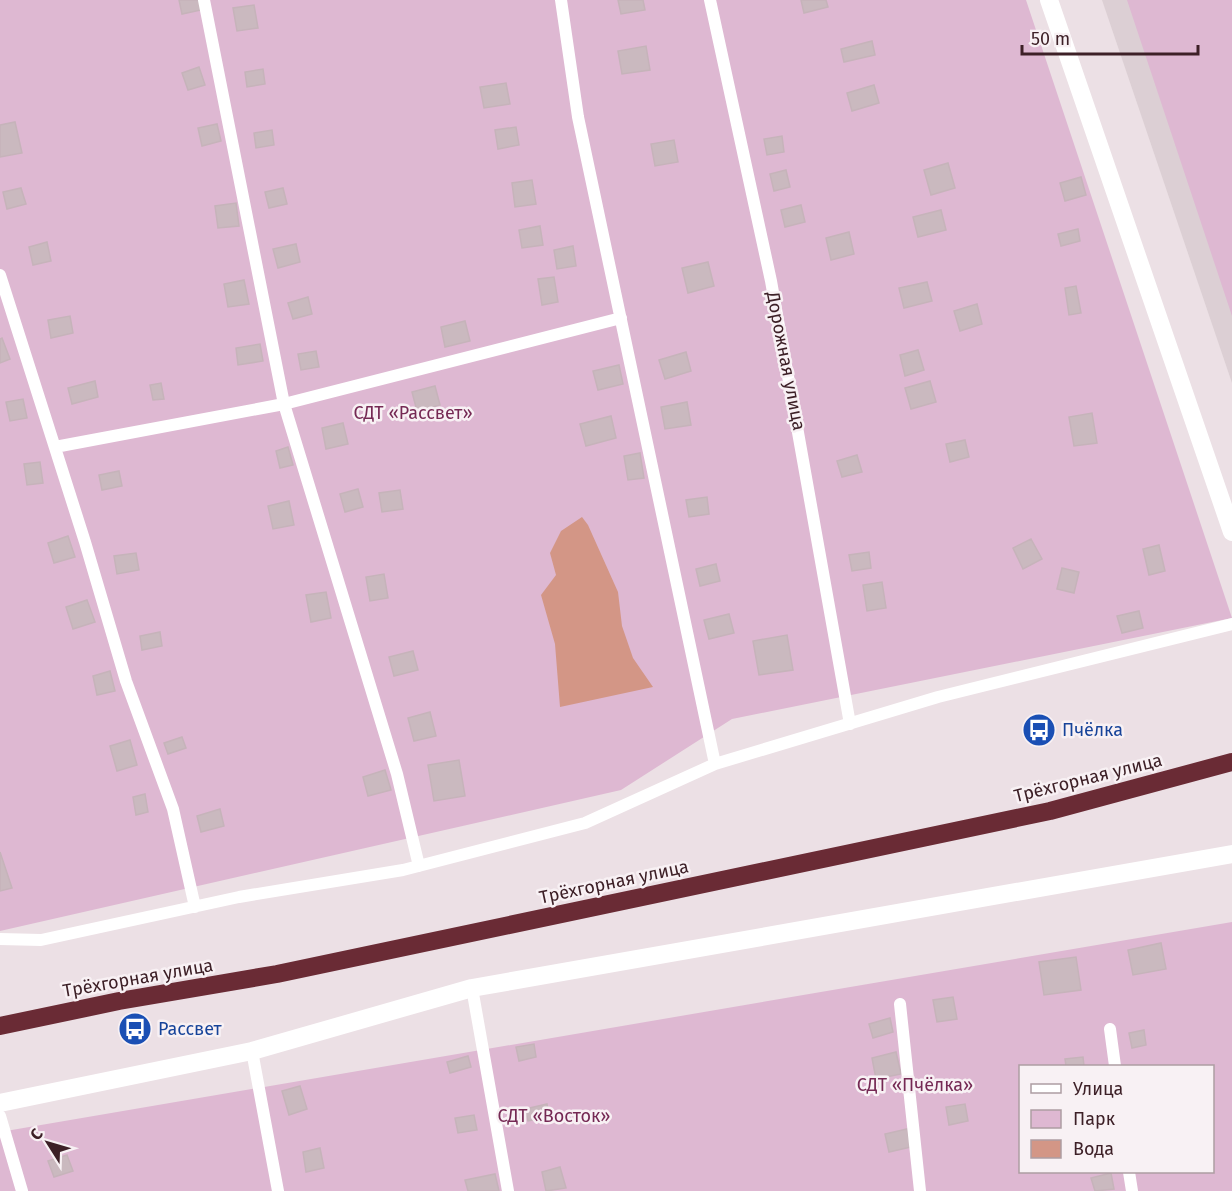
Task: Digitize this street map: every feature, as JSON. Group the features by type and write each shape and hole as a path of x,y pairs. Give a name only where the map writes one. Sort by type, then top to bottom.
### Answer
{"highway":[{"name":"Трёхгорная улица","path":"0,1026 119,1001 277,974 1050,811 1232,762"}],"street":[{"path":"1049,0 1232,532"},
{"path":"0,1103 252,1051 472,988 1232,854"}],"lane":[{"path":"204,0 284,404 398,774 419,866"},
{"path":"561,0 578,117 715,764"},
{"name":"Дорожная улица","path":"710,0 771,281 850,724"},
{"path":"0,274 126,681 173,809 195,906"},
{"path":"55,447 284,404 621,318"},
{"path":"0,939 41,940 195,906 419,866 585,823 715,764 938,697 1232,624"},
{"path":"472,988 508,1191"},
{"path":"900,1004 920,1191"},
{"path":"1110,1029 1115,1065"},
{"path":"252,1051 278,1191"},
{"path":"0,1116 22,1191"},
{"path":"1129,1173 1132,1191"}],"shaded area":[{"path":"1102,0 1232,0 1232,383"}],"green space":[{"name":"СДТ «Рассвет»","path":"0,0 1026,0 1232,618 732,719 621,790 0,931"},
{"path":"1127,0 1232,0 1232,316"},
{"name":"СДТ «Пчёлка»","path":"1232,922 1232,1191 0,1191 0,1132"}],"water":[{"path":"582,517 588,525 618,592 622,626 633,658 653,687 560,707 555,644 541,595 556,575 550,553 561,531"}],"building":[{"path":"179,0 199,0 201,10 182,14"},
{"path":"618,0 643,0 645,10 621,14"},
{"path":"801,0 826,0 828,7 804,13"},
{"path":"254,5 258,28 237,31 233,8"},
{"path":"872,41 875,55 844,62 841,49"},
{"path":"646,46 650,70 622,74 618,51"},
{"path":"199,67 205,85 188,90 182,73"},
{"path":"263,69 265,84 247,87 245,72"},
{"path":"506,83 510,104 484,108 480,87"},
{"path":"874,85 879,103 852,111 847,93"},
{"path":"15,122 22,153 0,157 0,125"},
{"path":"217,124 221,141 202,146 198,128"},
{"path":"516,127 519,145 498,149 495,130"},
{"path":"272,130 274,145 256,148 254,133"},
{"path":"782,136 784,152 767,155 764,139"},
{"path":"674,140 678,162 655,166 651,144"},
{"path":"948,163 955,188 931,195 924,170"},
{"path":"786,170 790,187 774,191 770,174"},
{"path":"1081,177 1086,195 1065,201 1060,183"},
{"path":"532,180 536,204 515,207 512,183"},
{"path":"21,188 26,204 7,209 3,192"},
{"path":"283,188 287,204 269,208 265,192"},
{"path":"236,203 239,226 218,228 215,206"},
{"path":"801,205 805,222 785,227 781,210"},
{"path":"941,210 946,230 918,237 913,217"},
{"path":"540,226 543,245 522,248 519,230"},
{"path":"1078,229 1080,241 1061,246 1058,234"},
{"path":"849,232 854,254 831,260 826,238"},
{"path":"47,242 51,261 33,265 29,247"},
{"path":"296,244 300,262 278,268 273,249"},
{"path":"573,246 576,266 557,269 554,250"},
{"path":"708,262 714,286 688,293 682,268"},
{"path":"554,277 558,302 542,305 538,279"},
{"path":"244,280 249,304 228,307 224,284"},
{"path":"927,282 932,301 904,308 899,288"},
{"path":"1076,286 1081,313 1069,315 1065,288"},
{"path":"308,297 312,314 293,319 288,303"},
{"path":"977,304 982,324 960,331 954,311"},
{"path":"70,316 73,333 51,338 48,320"},
{"path":"465,321 470,341 445,347 441,327"},
{"path":"2,338 10,359 0,363 0,339"},
{"path":"260,344 263,361 238,365 236,348"},
{"path":"918,350 924,370 905,376 900,355"},
{"path":"316,351 319,367 301,370 298,354"},
{"path":"686,352 691,371 665,379 659,360"},
{"path":"619,365 623,384 598,390 593,371"},
{"path":"95,381 98,397 72,404 68,388"},
{"path":"930,381 936,402 911,409 905,388"},
{"path":"161,383 164,399 153,400 150,385"},
{"path":"435,386 440,405 417,411 412,392"},
{"path":"23,399 27,418 10,421 6,402"},
{"path":"687,402 691,425 665,429 661,407"},
{"path":"1092,413 1097,443 1074,446 1069,417"},
{"path":"611,416 616,438 586,446 580,424"},
{"path":"343,423 348,444 326,449 322,428"},
{"path":"965,440 969,457 950,462 946,444"},
{"path":"288,447 293,465 280,468 276,451"},
{"path":"640,453 644,478 628,480 624,456"},
{"path":"857,455 862,472 842,477 837,461"},
{"path":"40,462 43,483 27,485 24,464"},
{"path":"119,471 122,486 102,490 99,475"},
{"path":"358,489 363,507 345,512 340,494"},
{"path":"400,490 403,509 382,512 379,493"},
{"path":"707,497 709,514 689,517 686,500"},
{"path":"289,501 294,525 273,529 268,506"},
{"path":"68,536 75,557 54,563 48,543"},
{"path":"1031,539 1042,559 1023,569 1013,548"},
{"path":"1159,545 1165,571 1149,575 1143,549"},
{"path":"869,552 871,568 852,571 849,555"},
{"path":"136,553 139,570 117,574 114,556"},
{"path":"716,564 720,581 700,586 696,569"},
{"path":"1062,568 1079,572 1074,593 1057,589"},
{"path":"384,574 388,598 370,601 366,577"},
{"path":"882,582 886,608 867,611 863,585"},
{"path":"326,592 331,618 311,622 306,595"},
{"path":"87,600 95,622 73,629 66,607"},
{"path":"1139,611 1143,628 1122,633 1117,616"},
{"path":"729,614 734,633 709,639 704,620"},
{"path":"160,632 162,646 142,650 140,636"},
{"path":"787,635 793,670 759,675 753,641"},
{"path":"413,651 418,670 394,676 389,657"},
{"path":"110,671 115,691 97,695 93,676"},
{"path":"430,712 436,736 414,741 408,718"},
{"path":"182,737 186,748 168,754 164,743"},
{"path":"130,740 137,765 117,771 110,746"},
{"path":"459,760 465,796 434,801 428,765"},
{"path":"385,770 391,790 368,796 363,777"},
{"path":"145,794 148,812 136,815 133,797"},
{"path":"220,809 224,826 201,832 197,816"},
{"path":"0,852 12,888 0,891"},
{"path":"1161,943 1166,969 1133,975 1128,950"},
{"path":"1076,957 1081,990 1044,995 1039,962"},
{"path":"953,997 957,1019 937,1022 933,1000"},
{"path":"890,1018 893,1032 873,1038 869,1024"},
{"path":"1144,1030 1146,1045 1132,1048 1129,1033"},
{"path":"534,1044 536,1057 519,1061 516,1047"},
{"path":"896,1052 901,1074 876,1079 872,1058"},
{"path":"468,1056 471,1067 450,1073 447,1062"},
{"path":"1083,1057 1084,1065 1066,1065 1065,1059"},
{"path":"300,1086 307,1109 289,1115 282,1091"},
{"path":"547,1104 549,1117 528,1121 525,1109"},
{"path":"965,1104 968,1121 949,1125 946,1107"},
{"path":"474,1115 477,1130 458,1133 455,1118"},
{"path":"907,1129 911,1147 889,1152 885,1134"},
{"path":"320,1148 324,1168 306,1172 303,1152"},
{"path":"67,1155 73,1171 54,1177 48,1161"},
{"path":"560,1167 566,1188 546,1191 542,1172"},
{"path":"1111,1173 1114,1189 1095,1191 1091,1178"},
{"path":"495,1174 499,1191 468,1191 465,1180"}],"place":[{"name":"Пчёлка","path":"1039,730"},
{"name":"Рассвет","path":"135,1029"}],"park label":[{"name":"СДТ «Восток»","path":"554,1116"}]}
